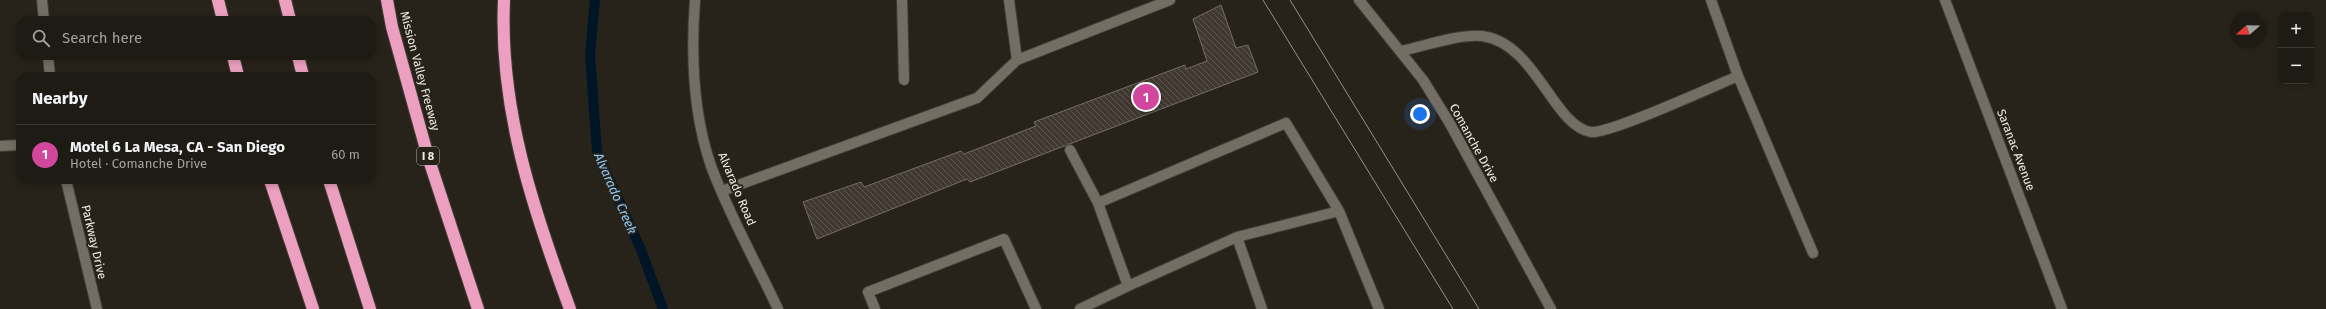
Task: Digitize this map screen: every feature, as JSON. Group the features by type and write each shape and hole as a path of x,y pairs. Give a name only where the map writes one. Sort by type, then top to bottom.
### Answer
{"highway":[{"path":"218,0 222,16"},
{"path":"285,0 289,16"},
{"name":"Mission Valley Freeway","path":"387,0 392,27 429,160 478,309"},
{"path":"504,0 502,30 505,72 521,158 540,222 570,309"},
{"path":"234,60 237,72"},
{"path":"299,60 302,72"},
{"path":"271,184 313,309"},
{"path":"330,184 370,309"}],"street":[{"path":"42,0 44,16"},
{"name":"Alvarado Road","path":"695,0 693,29 698,106 711,165 778,309"},
{"path":"902,0 904,80"},
{"path":"1009,0 1017,60"},
{"path":"722,191 977,98 1017,60 1170,0"},
{"name":"Comanche Drive","path":"1359,0 1423,80 1449,122 1551,309"},
{"path":"1711,0 1738,76 1813,253"},
{"name":"Saranac Avenue","path":"1945,0 2062,309"},
{"path":"1401,51 1467,36 1482,36 1500,42 1513,50 1527,64 1568,118 1577,126 1591,132 1620,125 1738,76"},
{"path":"48,60 50,72"},
{"path":"1098,203 1286,123 1339,211 1379,309"},
{"path":"0,146 16,145"},
{"path":"1070,150 1098,203 1128,286"},
{"name":"Parkway Drive","path":"67,184 97,309"},
{"path":"1080,309 1237,237 1339,211"},
{"path":"1237,237 1262,309"},
{"path":"875,309 868,292 1004,239 1036,309"}],"building":[{"path":"1221,5 1236,48 1248,45 1258,72 970,182 967,179 817,239 803,202 861,182 864,187 961,151 964,154 1036,126 1034,122 1185,65 1186,69 1207,61 1193,19"}],"waterway":[{"name":"Alvarado Creek","path":"595,0 590,55 597,152 641,250 663,309"}],"tram line":[{"path":"1263,0 1453,309"},
{"path":"1290,0 1479,309"}],"place":[{"name":"Motel 6 La Mesa, CA - San Diego","path":"1146,97"}]}
